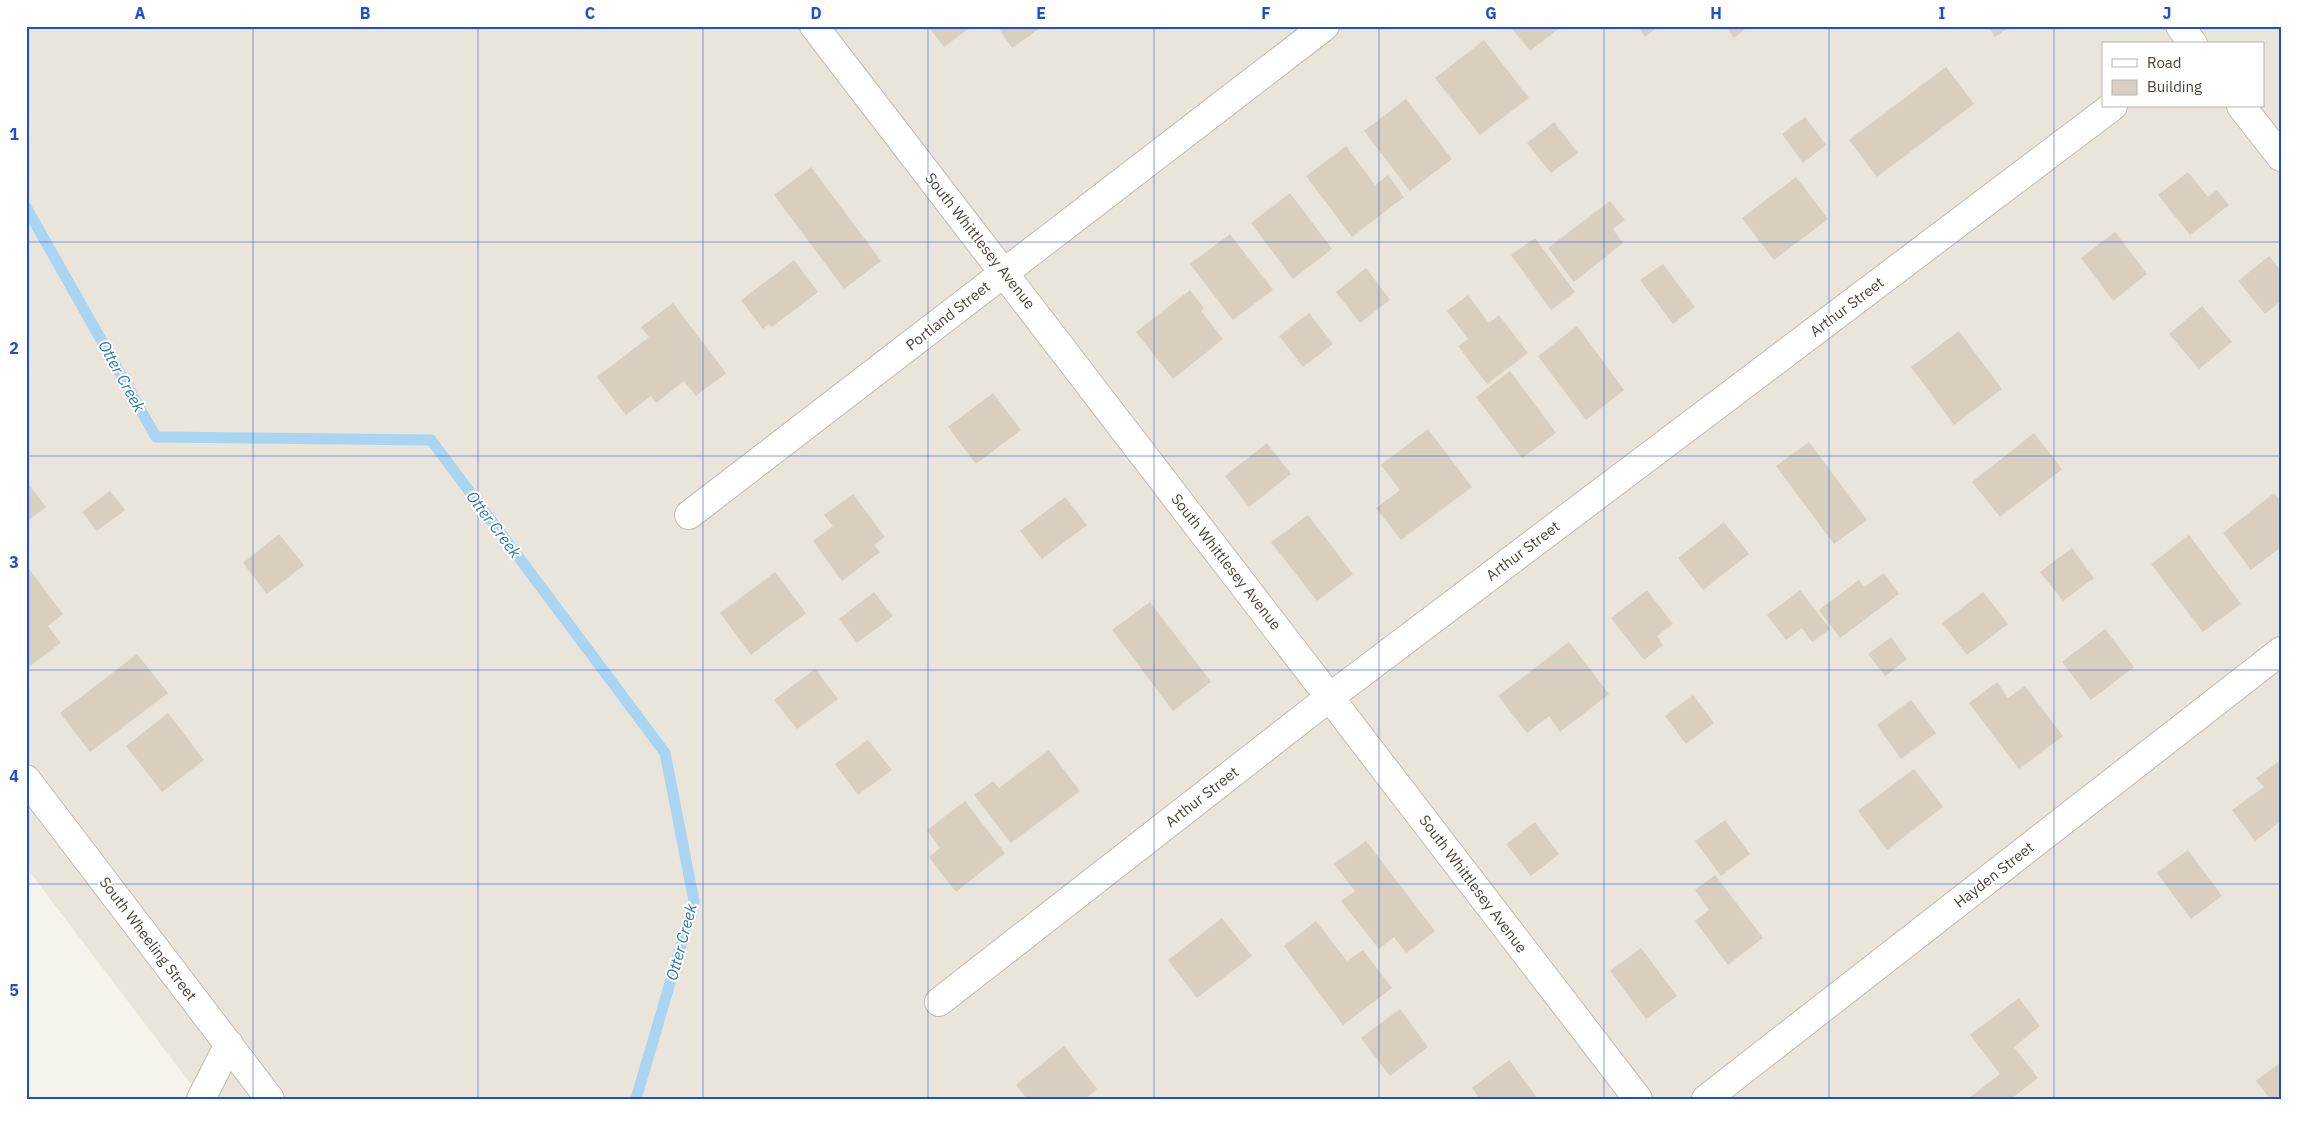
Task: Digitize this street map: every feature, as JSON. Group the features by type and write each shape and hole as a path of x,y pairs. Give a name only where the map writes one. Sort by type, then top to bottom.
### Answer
{"street":[{"name":"South Whittlesey Avenue","path":"814,26 1638,1099"},
{"name":"Portland Street","path":"689,515 1325,26"},
{"path":"2180,26 2192,42"},
{"name":"Arthur Street","path":"939,1002 1330,697 2110,108"},
{"path":"2243,108 2281,157"},
{"name":"Hayden Street","path":"1706,1099 2281,651"},
{"name":"South Wheeling Street","path":"26,779 270,1099"},
{"path":"201,1099 229,1044"}],"shaded area":[{"path":"26,26 2281,26 2281,1099 202,1099 26,867"}],"building":[{"path":"928,26 972,26 944,47"},
{"path":"997,26 1043,26 1012,48"},
{"path":"1510,26 1562,26 1530,51"},
{"path":"1637,26 1659,26 1645,37"},
{"path":"1725,26 1749,26 1734,38"},
{"path":"1988,26 2011,26 1995,37"},
{"path":"1484,40 1529,98 1480,135 1435,78"},
{"path":"1946,67 1974,104 1877,177 1849,140"},
{"path":"1406,99 1452,159 1410,191 1364,131"},
{"path":"1805,117 1826,145 1803,163 1782,134"},
{"path":"1554,122 1578,153 1551,173 1527,143"},
{"path":"1346,146 1375,185 1388,175 1404,197 1352,237 1306,176"},
{"path":"811,167 881,261 844,289 774,195"},
{"path":"2188,172 2208,197 2217,190 2229,205 2190,235 2158,195"},
{"path":"1796,177 1828,219 1774,260 1742,218"},
{"path":"1290,193 1332,249 1293,279 1251,223"},
{"path":"1610,201 1625,220 1613,229 1623,243 1574,282 1548,248"},
{"path":"2115,232 2147,274 2113,301 2081,258"},
{"path":"1230,234 1273,290 1233,320 1190,264"},
{"path":"1535,238 1575,292 1551,310 1511,255"},
{"path":"2269,256 2281,271 2281,301 2265,314 2238,281"},
{"path":"794,260 818,292 772,327 769,324 763,329 741,300"},
{"path":"1663,264 1695,307 1673,324 1640,280"},
{"path":"1366,268 1390,300 1360,323 1336,292"},
{"path":"1190,290 1204,308 1201,311 1223,339 1173,379 1136,332"},
{"path":"1468,295 1489,323 1499,315 1528,353 1487,384 1458,346 1468,339 1447,311"},
{"path":"673,303 726,373 696,396 684,381 656,403 651,396 626,415 597,377 649,337 641,327"},
{"path":"2202,306 2232,342 2199,369 2169,334"},
{"path":"1309,313 1333,344 1303,367 1279,336"},
{"path":"1577,326 1624,390 1586,420 1538,356"},
{"path":"1959,331 2002,389 1954,425 1911,367"},
{"path":"1510,371 1556,433 1522,458 1476,397"},
{"path":"993,393 1021,430 976,464 948,427"},
{"path":"1428,429 1472,487 1401,540 1376,508 1400,490 1381,465"},
{"path":"2034,433 2062,469 2000,517 1972,482"},
{"path":"1809,442 1867,520 1834,544 1776,466"},
{"path":"1267,443 1291,474 1249,507 1225,476"},
{"path":"26,481 46,507 26,522"},
{"path":"110,491 125,510 97,531 82,512"},
{"path":"2274,493 2281,501 2281,547 2251,570 2223,533"},
{"path":"853,494 885,537 874,545 880,552 842,581 813,541 833,526 824,515"},
{"path":"1065,497 1087,525 1042,559 1020,531"},
{"path":"1308,515 1353,574 1317,601 1271,542"},
{"path":"1724,522 1749,554 1703,590 1678,558"},
{"path":"279,534 304,565 267,594 243,563"},
{"path":"2189,535 2241,604 2203,632 2151,564"},
{"path":"2072,548 2094,578 2063,601 2040,572"},
{"path":"26,565 63,614 48,626 61,643 26,669"},
{"path":"775,572 806,613 751,655 720,613"},
{"path":"1884,573 1899,594 1840,638 1819,610 1859,580 1864,587"},
{"path":"1647,590 1673,624 1657,636 1663,645 1644,660 1611,618"},
{"path":"1800,590 1830,629 1812,642 1802,628 1786,640 1767,615"},
{"path":"874,592 893,616 857,643 839,619"},
{"path":"1983,592 2008,624 1967,655 1942,623"},
{"path":"1150,602 1211,682 1173,711 1112,630"},
{"path":"2105,629 2134,667 2091,700 2062,662"},
{"path":"1891,637 1907,659 1885,676 1868,654"},
{"path":"1569,642 1609,694 1560,732 1549,716 1527,733 1498,696"},
{"path":"137,654 168,693 90,752 60,713"},
{"path":"815,669 838,699 797,729 774,700"},
{"path":"1997,682 2008,698 2025,686 2063,736 2019,769 1969,703"},
{"path":"1693,695 1714,723 1686,744 1665,716"},
{"path":"1911,700 1936,733 1901,759 1877,725"},
{"path":"168,713 204,760 162,792 126,746"},
{"path":"868,740 892,770 858,795 835,764"},
{"path":"1049,750 1080,791 1011,843 974,795 993,781 999,788"},
{"path":"2281,760 2281,821 2255,841 2232,810 2264,787 2256,778"},
{"path":"1914,769 1943,807 1887,850 1858,811"},
{"path":"965,801 1005,853 956,892 929,857 940,848 927,830"},
{"path":"1725,820 1750,854 1721,876 1695,841"},
{"path":"1535,822 1559,854 1531,876 1506,844"},
{"path":"1366,841 1435,931 1406,953 1394,937 1379,949 1341,901 1355,891 1334,864"},
{"path":"2188,850 2222,896 2191,919 2157,873"},
{"path":"1715,875 1763,938 1728,965 1695,921 1709,910 1695,890"},
{"path":"1222,918 1252,956 1197,998 1168,960"},
{"path":"1316,921 1347,961 1363,950 1392,988 1343,1025 1284,946"},
{"path":"1641,948 1677,996 1646,1019 1610,971"},
{"path":"2019,998 2040,1026 2014,1047 2038,1078 2011,1099 1968,1099 2000,1074 1970,1035"},
{"path":"1400,1009 1428,1047 1390,1076 1361,1038"},
{"path":"1064,1046 1097,1089 1085,1099 1027,1099 1016,1085"},
{"path":"1509,1060 1538,1099 1480,1099 1472,1088"},
{"path":"2281,1062 2281,1099 2270,1099 2256,1081"}],"waterway":[{"name":"Otter Creek","path":"26,207 156,437 431,440 665,753 694,901 636,1099"}]}
